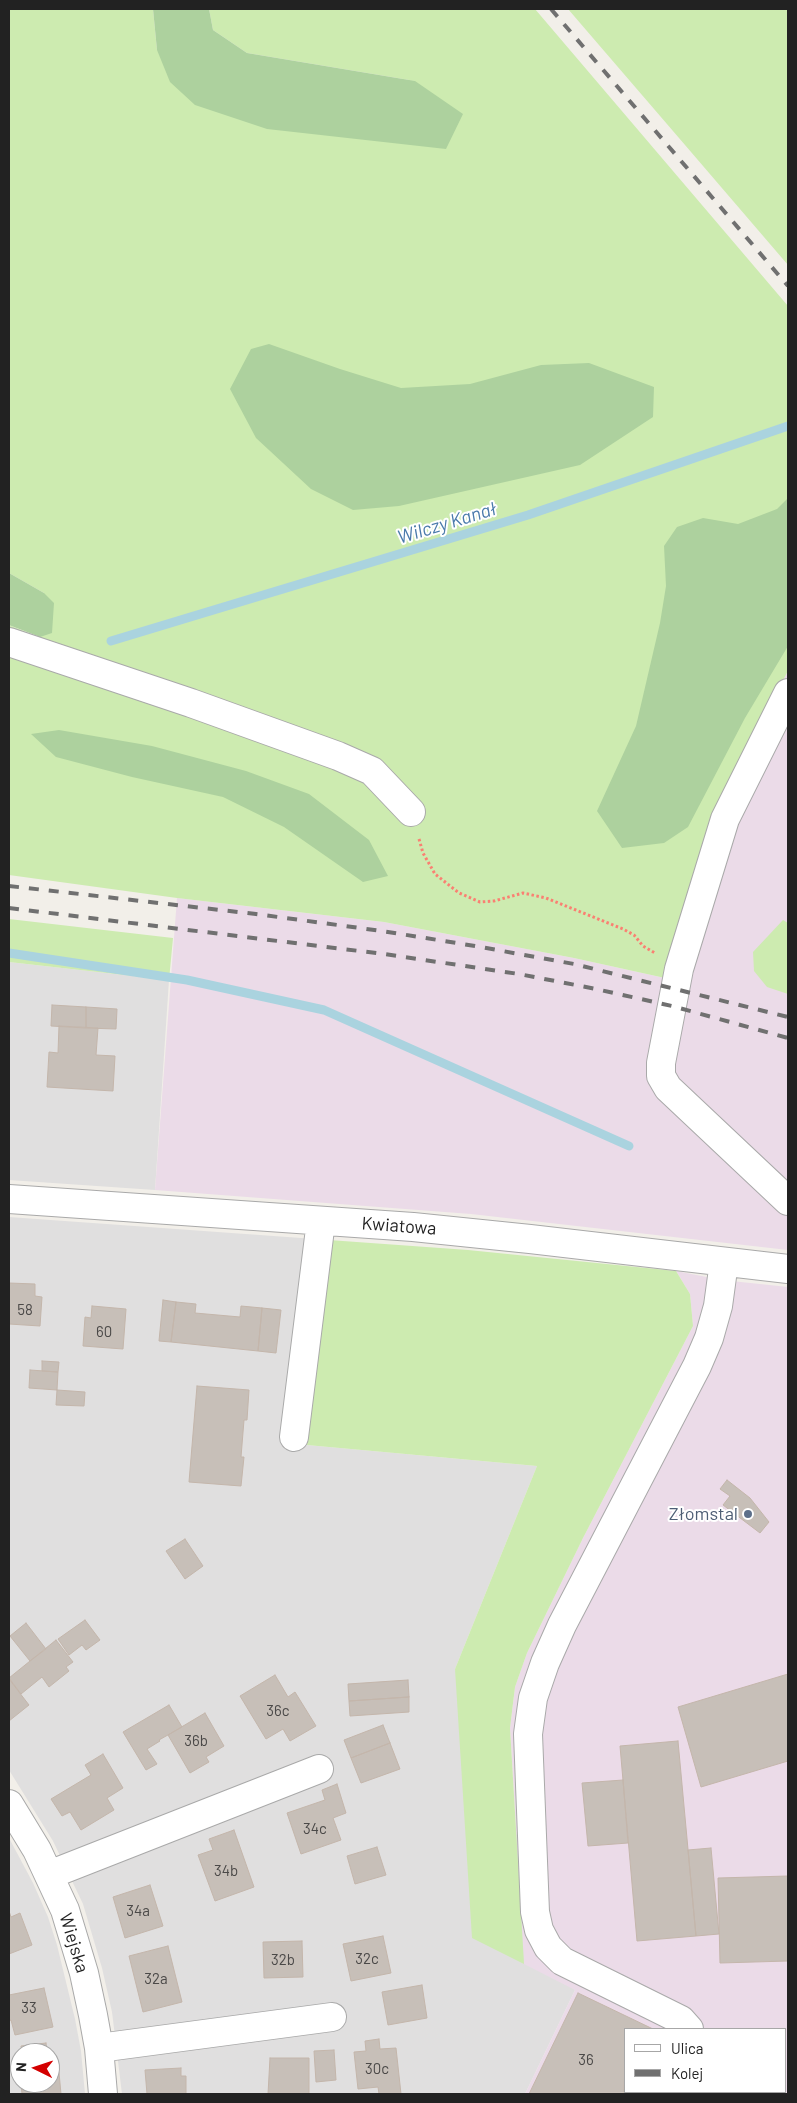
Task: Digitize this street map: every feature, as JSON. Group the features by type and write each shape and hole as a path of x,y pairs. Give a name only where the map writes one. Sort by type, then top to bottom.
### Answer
{"street":[{"path":"9,642 191,703 338,756 372,771 411,812"},
{"path":"788,693 725,819 679,969 661,1063 661,1076 668,1088 788,1201"},
{"name":"Kwiatowa","path":"9,1199 470,1232 788,1269"},
{"path":"294,1437 321,1220"},
{"path":"689,2028 681,2020 562,1961 548,1946 539,1930 535,1912 528,1734 533,1698 544,1663 697,1366 706,1345 718,1306 724,1262"},
{"path":"49,1874 319,1769"},
{"name":"Wiejska","path":"9,1804 37,1850 65,1910 79,1956 99,2048 103,2094"},
{"path":"99,2048 332,2017"}],"path":[{"path":"411,812 423,853 435,874 460,892 480,902 494,901 523,893 546,898 623,929 634,935 643,946 679,969"}],"shaded area":[{"path":"788,671 788,1250 471,1214 155,1190 177,898 384,922 574,958 665,978 756,730"},
{"path":"9,962 169,980 155,1190 9,1180"},
{"path":"9,1217 329,1240 307,1445 537,1466 455,1669 575,1990 525,2094 122,2094 112,2012 102,1968 83,1904 53,1841 9,1770"},
{"path":"676,1271 722,1280 788,1287 788,2094 525,2094 575,1990 524,1964 510,1728 515,1687 527,1653 583,1538 693,1326 690,1294"},
{"path":"9,1838 33,1883 48,1917 57,1945 75,2019 81,2051 85,2094 9,2094"}],"green space":[{"path":"9,9 153,9 157,50 415,81 247,53 213,30 209,9 535,9 788,306 788,671 756,730 665,978 574,958 384,922 177,898 9,875 9,625 39,637 44,593 9,573"},
{"path":"153,9 209,9 213,30 247,53 415,81 463,114 446,149 267,129 195,105 170,82 157,50"},
{"path":"568,9 788,9 788,265 679,138"},
{"path":"269,344 401,388 470,384 541,365 589,363 654,387 653,417 580,465 399,506 353,510 311,489 256,438 230,389 251,349"},
{"path":"788,498 788,646 745,718 688,827 664,843 622,848 597,811 636,726 660,623 666,586 664,546 677,527 703,518 738,524 777,509"},
{"path":"9,573 44,593 54,603 52,633 40,637 9,625"},
{"path":"59,730 152,746 246,771 309,794 369,840 388,876 363,882 284,827 223,797 132,777 56,757 31,734"},
{"path":"9,919 173,938 169,980 9,962"},
{"path":"783,920 788,923 788,994 767,987 754,971 753,952"},
{"path":"329,1240 468,1250 676,1271 690,1294 693,1326 583,1538 527,1653 515,1687 510,1728 524,1964 472,1938 455,1669 537,1466 307,1445"}],"building":[{"path":"52,1005 86,1007 86,1028 51,1026"},
{"path":"86,1007 117,1009 116,1029 86,1028"},
{"path":"59,1026 98,1028 96,1055 115,1056 113,1091 47,1087 49,1052 58,1053"},
{"path":"9,1283 35,1284 35,1296 42,1297 40,1326 9,1324"},
{"path":"163,1300 176,1302 171,1342 159,1341"},
{"path":"176,1302 196,1304 195,1313 240,1317 241,1306 262,1308 258,1351 171,1342"},
{"path":"92,1306 126,1309 123,1349 83,1346 85,1317 91,1318"},
{"path":"262,1308 281,1310 276,1353 258,1351"},
{"path":"42,1361 59,1362 58,1372 42,1371"},
{"path":"30,1370 58,1372 57,1390 29,1388"},
{"path":"197,1386 249,1390 247,1420 244,1420 241,1457 244,1457 241,1486 189,1482"},
{"path":"57,1390 85,1392 84,1406 56,1405"},
{"name":"Złomstal","path":"727,1480 750,1498 769,1522 760,1533 723,1505 730,1496 720,1489"},
{"path":"185,1539 203,1566 185,1579 166,1551"},
{"path":"85,1620 100,1640 86,1650 82,1645 69,1655 58,1639"},
{"path":"26,1623 46,1649 30,1661 10,1636"},
{"path":"56,1640 73,1662 66,1667 69,1671 49,1687 42,1677 21,1694 9,1678"},
{"path":"788,1674 788,1761 701,1787 678,1707"},
{"path":"275,1675 288,1697 295,1692 316,1726 290,1741 283,1729 266,1739 240,1696"},
{"path":"9,1679 29,1705 9,1721"},
{"path":"408,1680 409,1697 349,1701 348,1684"},
{"path":"409,1697 409,1712 350,1716 349,1701"},
{"path":"169,1705 182,1727 147,1749 157,1764 146,1770 123,1732"},
{"path":"205,1713 224,1746 206,1757 209,1762 190,1773 168,1735"},
{"path":"383,1725 390,1743 351,1758 344,1740"},
{"path":"678,1741 696,1936 637,1941 620,1746"},
{"path":"390,1743 400,1769 361,1783 351,1758"},
{"path":"103,1754 123,1788 107,1798 114,1810 81,1830 70,1812 62,1816 51,1799 91,1775 85,1765"},
{"path":"623,1780 628,1843 588,1846 582,1783"},
{"path":"337,1784 346,1813 333,1818 341,1840 301,1854 287,1813 325,1800 322,1790"},
{"path":"234,1830 254,1887 215,1901 198,1855 213,1850 209,1839"},
{"path":"377,1847 386,1875 355,1884 347,1856"},
{"path":"711,1848 719,1934 696,1936 688,1850"},
{"path":"788,1876 788,1961 720,1963 718,1878"},
{"path":"150,1885 163,1926 125,1938 113,1897"},
{"path":"9,1911 11,1917 20,1913 32,1945 9,1954"},
{"path":"383,1936 391,1973 351,1981 343,1944"},
{"path":"302,1941 303,1977 264,1978 263,1942"},
{"path":"168,1946 182,2002 143,2012 129,1956"},
{"path":"422,1985 427,2018 388,2025 382,1992"},
{"path":"44,1988 53,2027 15,2035 11,2020 9,2021 9,1995"},
{"path":"578,1993 651,2028 624,2028 624,2094 529,2094"},
{"path":"379,2039 380,2049 396,2048 401,2094 379,2094 378,2087 358,2089 354,2052 366,2051 365,2041"},
{"path":"334,2050 336,2080 316,2082 314,2051"},
{"path":"270,2058 309,2058 309,2094 268,2094"},
{"path":"181,2068 181,2076 186,2076 186,2094 147,2094 145,2070"},
{"path":"60,2083 61,2094 22,2094 60,2093"}],"waterway":[{"name":"Wilczy Kanał","path":"111,641 528,515 788,426"},
{"path":"9,953 187,980 324,1010 629,1146"}],"railway":[{"path":"551,9 788,286"},
{"path":"9,886 256,914 475,946 574,964 788,1017"},
{"path":"9,908 384,954 519,974 672,1006 788,1038"}],"place":[{"name":"Złomstal","path":"748,1514"}]}
